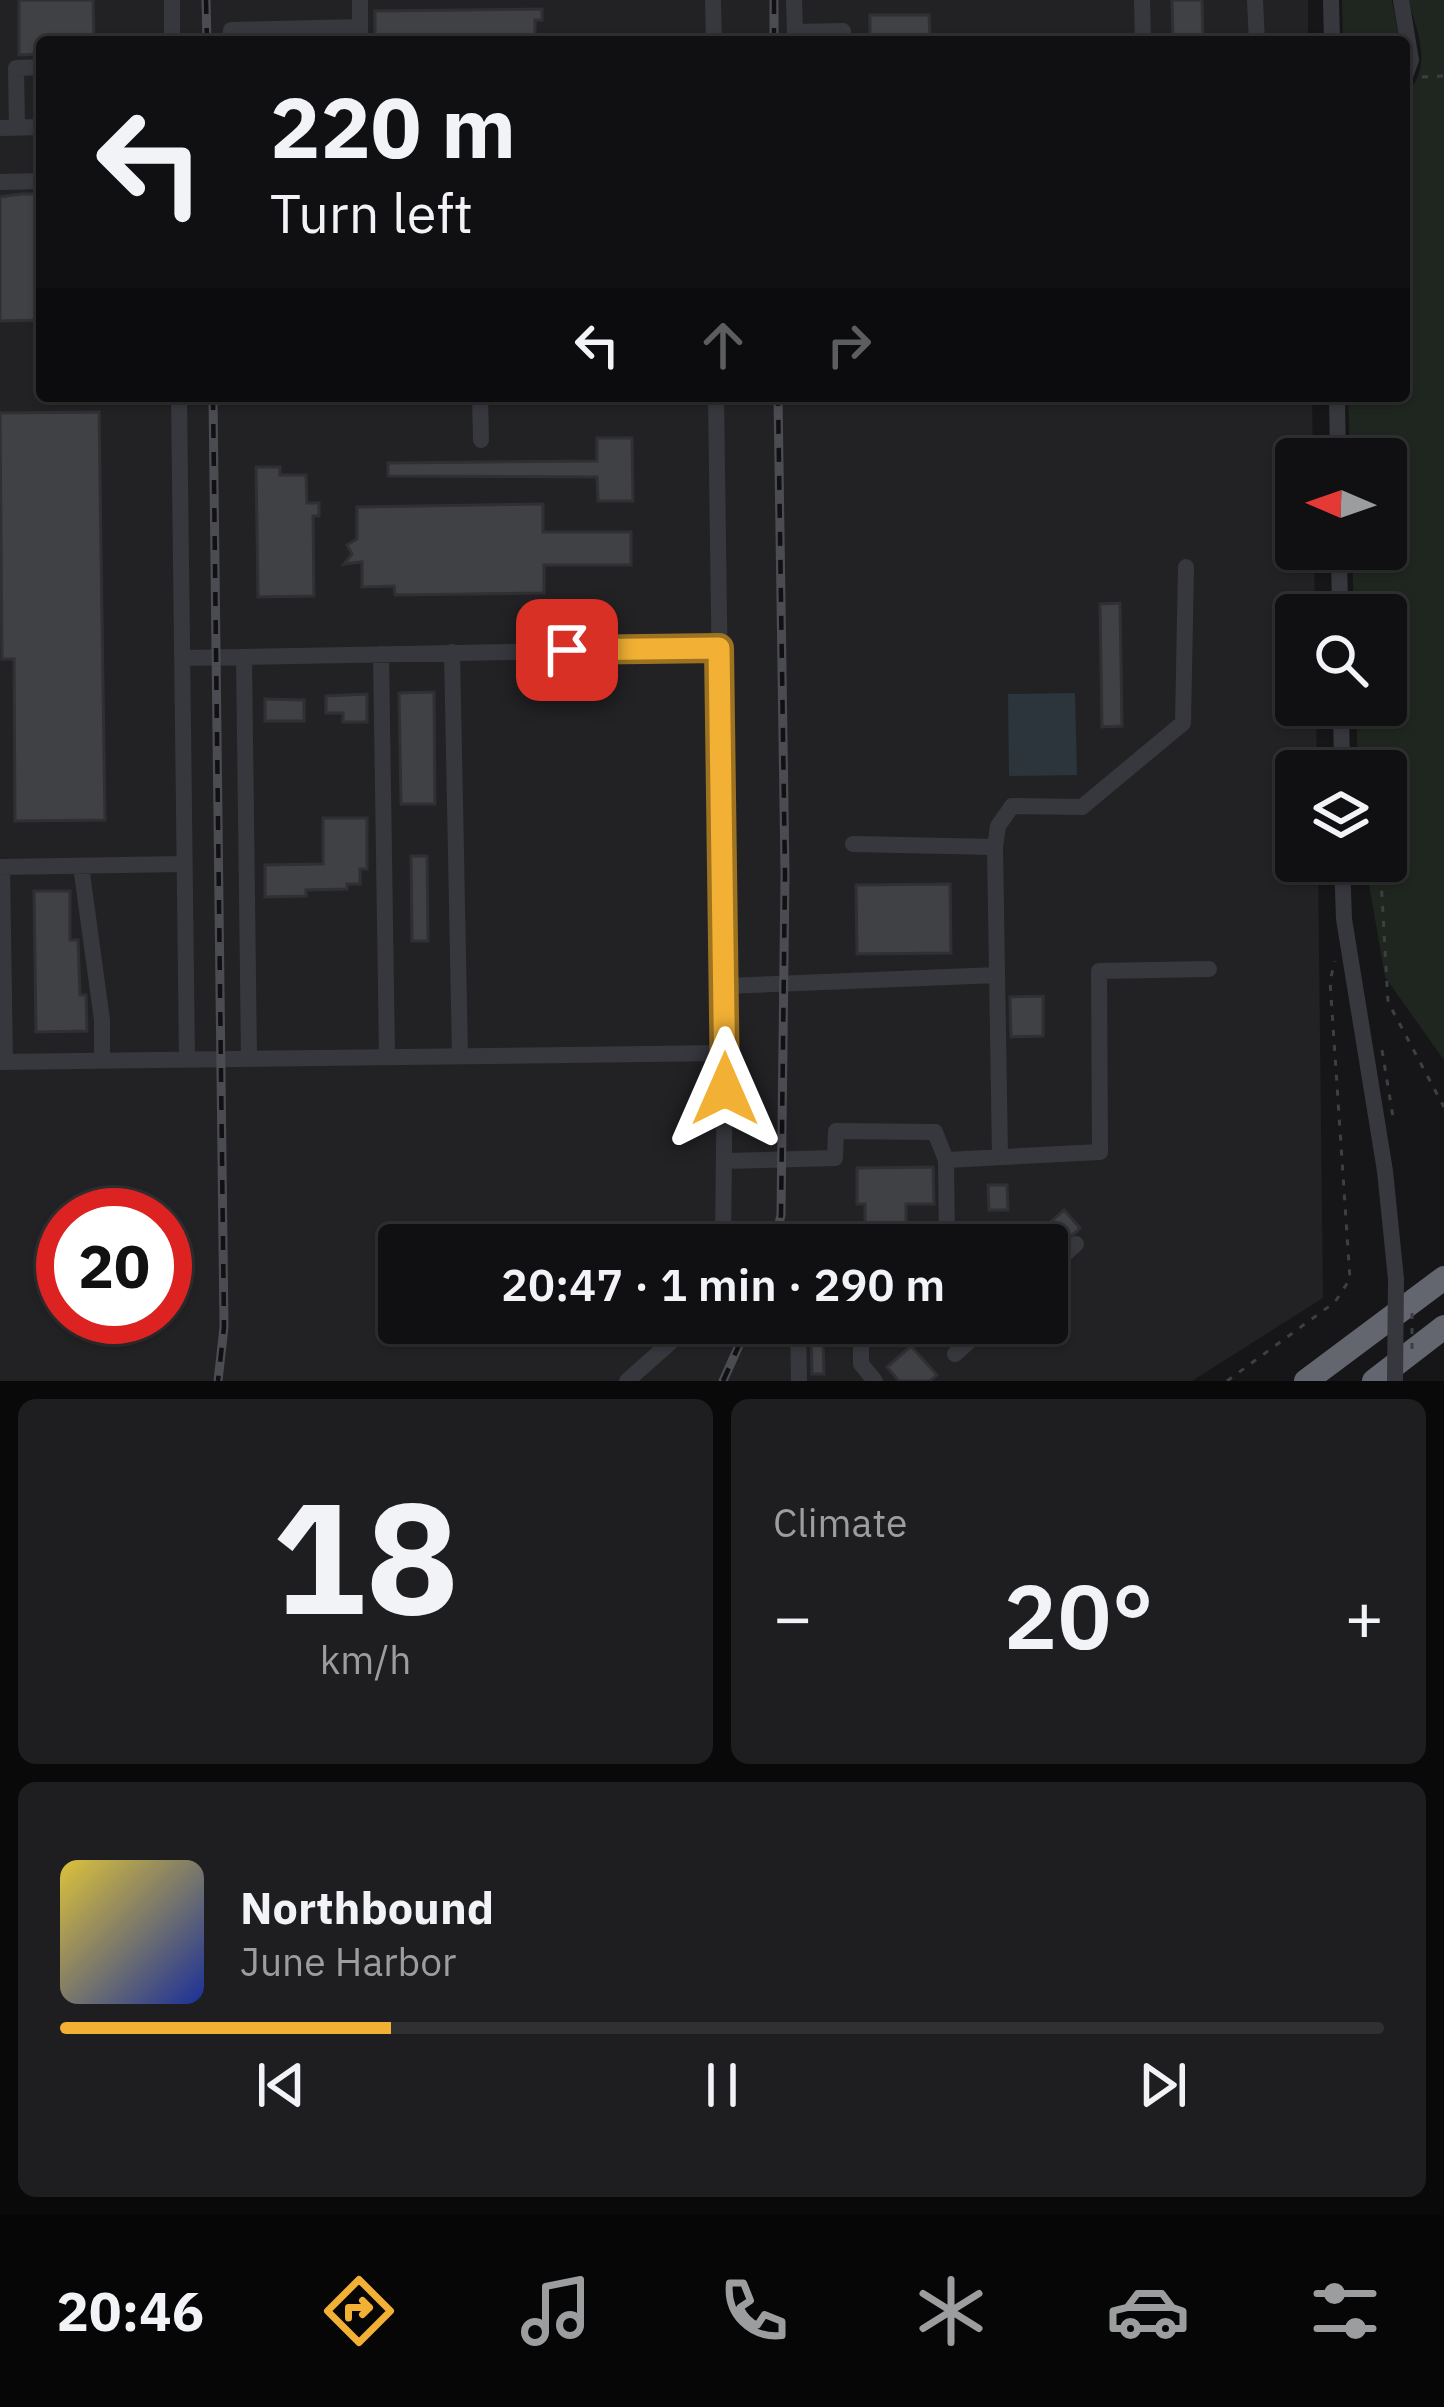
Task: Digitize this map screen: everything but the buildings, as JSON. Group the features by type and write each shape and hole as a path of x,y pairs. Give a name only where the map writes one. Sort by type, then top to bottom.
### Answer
{"highway":[{"path":"1306,1381 1444,1279"},
{"path":"1374,1381 1444,1327"}],"street":[{"path":"172,0 172,36"},
{"path":"231,36 231,30 360,34 360,0"},
{"path":"713,0 714,36"},
{"path":"794,0 795,32 843,31 843,36"},
{"path":"1142,0 1143,36"},
{"path":"1255,0 1257,36"},
{"path":"1331,0 1332,36"},
{"path":"1401,0 1408,36"},
{"path":"8,128 16,68 36,68"},
{"path":"0,182 36,182"},
{"path":"179,402 188,1059"},
{"path":"480,402 481,440"},
{"path":"716,402 723,1224"},
{"path":"1337,402 1338,438"},
{"path":"1000,1157 998,826 1012,806 1082,807 1184,723 1186,567"},
{"path":"184,658 719,648"},
{"path":"452,652 460,1056"},
{"path":"381,654 387,1056"},
{"path":"244,657 249,1058"},
{"path":"854,844 995,847"},
{"path":"183,864 1,866 3,1062 725,1052"},
{"path":"81,866 102,1020 102,1060"},
{"path":"1343,882 1344,919 1385,1171 1396,1279 1395,1381"},
{"path":"946,1160 1100,1152 1099,971 1209,969"},
{"path":"724,986 997,975"},
{"path":"724,1161 835,1158 836,1131 935,1132 946,1160 947,1224"},
{"path":"1068,1251 1076,1244"},
{"path":"628,1381 669,1344"},
{"path":"798,1344 799,1381"},
{"path":"861,1344 861,1364 875,1381"},
{"path":"955,1354 966,1344"}],"path":[{"path":"1410,78 1444,76"},
{"path":"1381,882 1388,1003 1444,1107"},
{"path":"1228,1381 1335,1303 1350,1279 1330,981 1335,960"}],"shaded area":[{"path":"0,0 1308,0 1308,36 36,36 36,402 1312,402 1313,438 1275,438 1275,570 1314,570 1315,594 1275,594 1275,726 1316,726 1317,750 1275,750 1275,882 1318,882 1323,1298 1192,1381 0,1381"},
{"path":"1342,0 1392,0 1399,36 1343,36"},
{"path":"1408,0 1444,0 1444,1060 1385,977 1369,882 1407,882 1407,750 1357,750 1357,726 1407,726 1407,594 1353,594 1353,570 1407,570 1407,438 1349,438 1348,402 1410,402 1410,89 1419,74 1421,50"},
{"path":"1075,693 1077,775 1009,776 1008,694"}],"railway":[{"path":"206,0 207,36"},
{"path":"774,0 774,36"},
{"path":"213,402 224,1327 218,1381"},
{"path":"778,402 785,874 779,1224"},
{"path":"723,1381 740,1344"}],"route":[{"path":"567,650 719,648 725,1089"}]}
